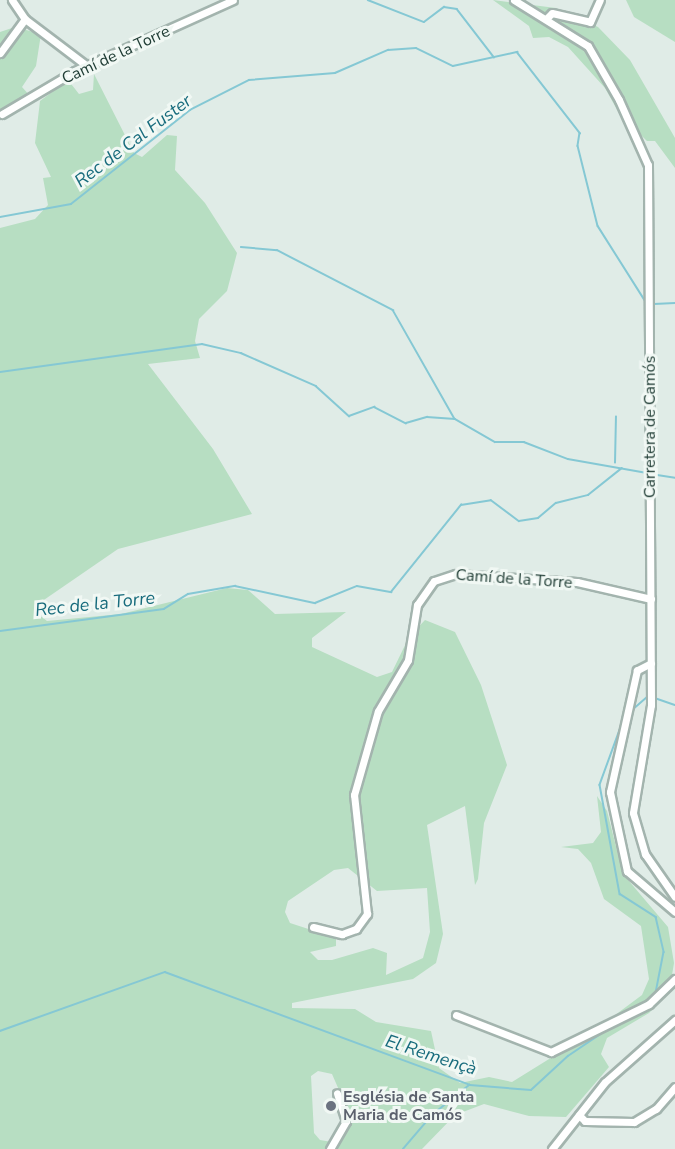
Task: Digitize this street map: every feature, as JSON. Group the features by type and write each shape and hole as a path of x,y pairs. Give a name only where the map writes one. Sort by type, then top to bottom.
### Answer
{"street":[{"path":"12,0 25,19 55,39 71,58 89,66"},
{"name":"Camí de la Torre","path":"2,114 89,66 233,0"},
{"name":"Carretera de Camós","path":"514,0 574,33 599,61 646,157 651,475 651,705 633,813 645,854 675,897"},
{"path":"546,19 552,14 590,22 600,0"},
{"path":"0,53 25,19"},
{"name":"Camí de la Torre","path":"313,927 342,934 356,929 367,914 354,795 378,711 408,660 417,605 434,581 456,574 577,582 651,599"},
{"path":"651,667 637,670 626,729 610,792 627,871 675,912"},
{"path":"456,1015 550,1052 649,1004 675,979"},
{"path":"552,1149 610,1077 675,1020"},
{"path":"579,1115 585,1121 634,1122 656,1109 675,1087"},
{"path":"330,1149 341,1134 345,1113 337,1092"}],"green space":[{"path":"493,0 556,8 598,27 630,60 675,138 675,168 655,141 647,141 620,115 605,88 568,47 549,37 533,38 529,26"},
{"path":"626,0 675,0 675,42 634,17"},
{"path":"15,27 41,34 36,66 22,87 31,97 0,111 0,32"},
{"path":"94,74 134,153 142,157 167,135 177,136 175,170 205,203 237,253 227,291 199,319 195,341 200,358 148,364 213,449 252,514 118,549 38,604 38,614 47,621 121,614 227,588 248,590 275,614 346,612 312,638 312,647 377,677 392,672 409,637 425,620 455,632 481,685 507,765 484,823 478,879 475,885 465,806 427,825 443,934 436,963 413,979 292,1003 292,1008 355,1009 376,1022 431,1031 439,1068 460,1083 489,1077 512,1082 591,1033 642,995 649,979 641,926 604,899 591,863 578,849 561,847 593,843 601,832 597,796 607,811 623,874 668,927 674,963 669,993 649,1013 607,1038 601,1054 609,1067 566,1117 529,1116 484,1104 455,1115 422,1149 0,1149 0,228 35,219 48,205 43,178 51,177 35,143 40,101 68,80 79,94 93,90","holes":["348,868 377,891 427,888 430,932 423,958 386,975 387,953 373,948 332,960 318,960 310,952 336,946 336,938 290,923 285,912 288,901 334,870","318,1071 332,1074 349,1113 338,1143 320,1140 314,1133 311,1076"]}],"waterway":[{"path":"368,0 424,22 444,7 457,9 494,57"},
{"name":"Rec de Cal Fuster","path":"0,217 71,204 190,110 249,80 335,73 388,50 416,48 453,66 517,52 580,133 578,146 598,226 646,302"},
{"path":"241,247 277,250 393,310 455,419"},
{"name":"Rec de Cal Fuster","path":"654,304 675,303"},
{"path":"0,372 202,344 241,353 316,386 349,416 374,407 406,423 427,417 455,419 495,442 524,442 568,459 647,473"},
{"path":"615,463 616,417"},
{"name":"Rec de la Torre","path":"0,631 164,609 188,594 235,586 315,603 357,586 391,592 461,505 491,500 519,521 538,518 556,503 588,495 622,468"},
{"path":"651,474 675,478"},
{"name":"El Remençà","path":"631,711 648,696"},
{"name":"El Remençà","path":"652,697 675,705"},
{"name":"El Remençà","path":"623,722 600,785 620,894 656,917 664,952 656,993"},
{"name":"El Remençà","path":"0,1031 165,972 470,1085 531,1090 568,1056 617,1023"},
{"path":"403,1149 432,1115 469,1085"}],"place":[{"name":"Església de Santa Maria de Camós","path":"331,1106"}]}
